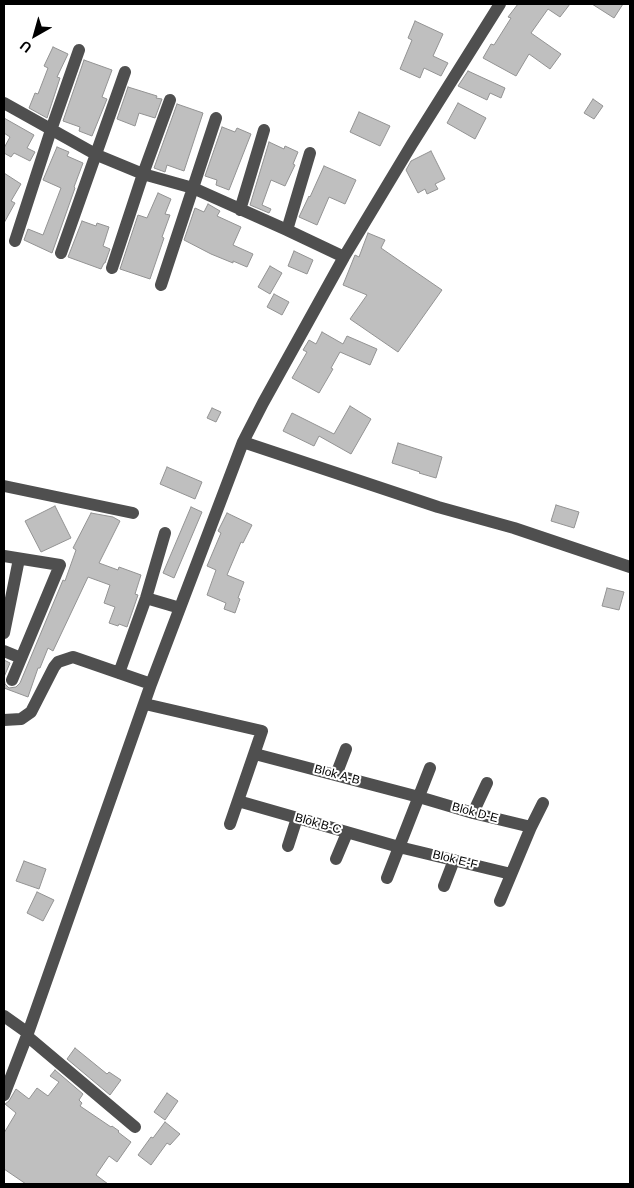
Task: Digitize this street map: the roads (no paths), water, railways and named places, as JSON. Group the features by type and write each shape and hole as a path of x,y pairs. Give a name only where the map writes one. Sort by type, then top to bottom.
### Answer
{"street":[{"path":"4,1095 152,684 243,442 344,257 500,4"},
{"path":"15,241 79,50"},
{"path":"61,253 125,72"},
{"path":"112,268 170,100"},
{"path":"4,103 97,155 143,174 193,188 344,257"},
{"path":"161,285 216,118"},
{"path":"240,210 264,130"},
{"path":"287,230 310,153"},
{"path":"243,442 438,507 514,528 630,567"},
{"path":"4,486 133,513"},
{"path":"119,673 146,598 165,534"},
{"path":"4,556 60,565 12,680"},
{"path":"4,633 20,559"},
{"path":"146,598 180,608"},
{"path":"4,651 21,658"},
{"path":"4,720 21,719 31,712 54,667 64,659 73,657 152,684"},
{"path":"145,704 262,731 230,824"},
{"path":"336,775 346,749"},
{"name":"Blok A-B","path":"255,754 419,796"},
{"path":"387,878 430,768"},
{"path":"473,813 487,783"},
{"name":"Blok D-E","path":"419,796 473,813 531,827"},
{"name":"Blok B-C","path":"238,800 398,847"},
{"path":"500,901 543,803"},
{"path":"288,846 297,818"},
{"path":"336,860 347,833"},
{"name":"Blok E-F","path":"398,847 511,874"},
{"path":"444,886 454,860"},
{"path":"4,1016 135,1127"}]}
